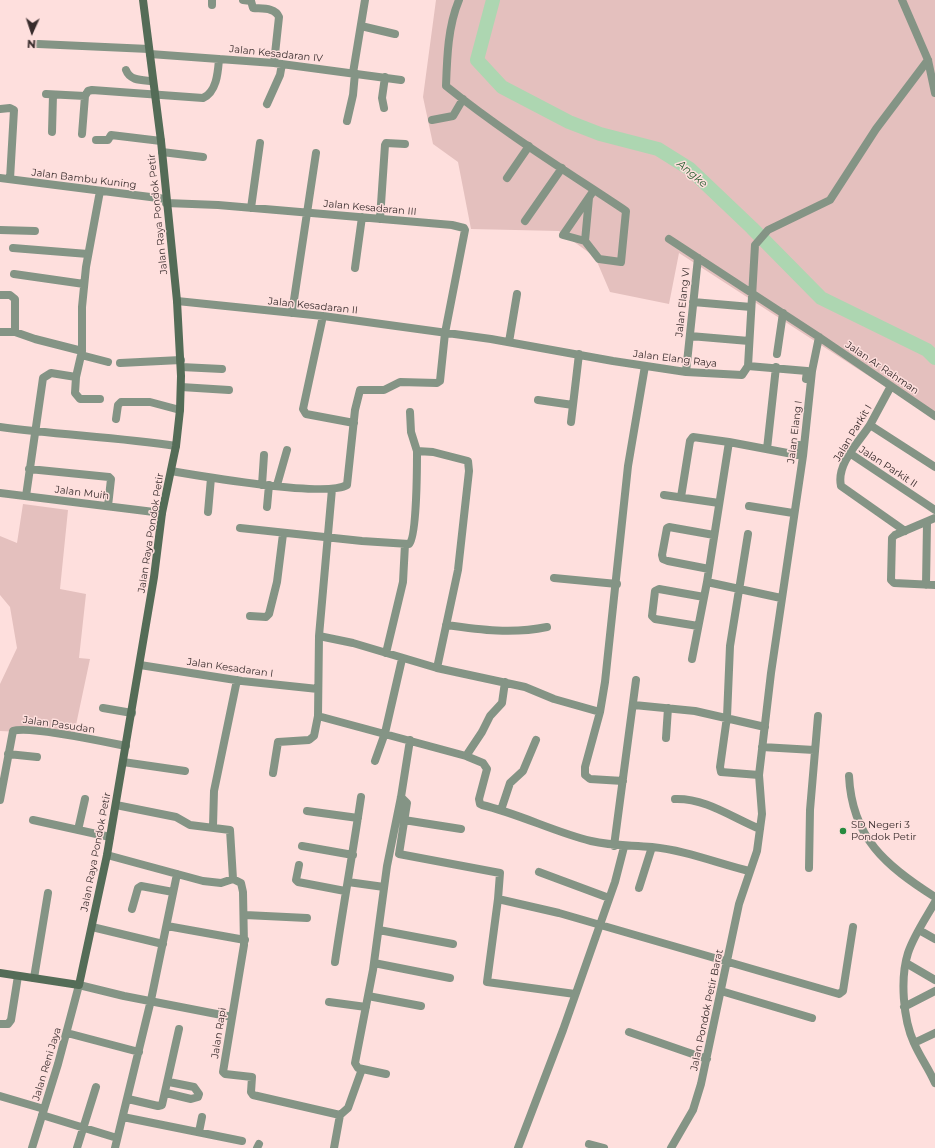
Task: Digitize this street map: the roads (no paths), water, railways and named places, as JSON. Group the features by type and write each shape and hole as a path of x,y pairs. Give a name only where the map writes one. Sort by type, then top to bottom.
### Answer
{"main road":[{"name":"Jalan Raya Pondok Petir","path":"80,985 116,805 140,665 162,513 176,446 180,410 181,363 177,301 161,141 153,95 143,0"},
{"path":"0,973 80,985"}],"street":[{"path":"243,0 251,1 253,8 273,10 279,17 278,64 280,75 267,104"},
{"path":"347,121 353,95 354,73 365,0"},
{"path":"459,0 453,14 447,59 446,86 529,146 626,211 621,262 599,259 584,241 563,235 594,190"},
{"path":"902,0 928,60 935,93"},
{"path":"361,26 395,34"},
{"name":"Jalan Kesadaran IV","path":"38,44 149,51 278,64 400,80"},
{"path":"82,134 85,96 88,91 92,90 153,95 205,97 216,79 219,59"},
{"path":"681,497 691,439 696,437 798,455 807,371 748,366 754,250 758,240 768,230 830,200 876,129 928,60"},
{"path":"126,70 130,77 152,81"},
{"path":"384,108 382,98 385,77"},
{"path":"52,132 50,95 85,96"},
{"path":"432,120 452,116 463,99"},
{"path":"0,109 10,108 14,110 10,179"},
{"path":"96,140 108,140 111,135 161,141"},
{"path":"251,208 260,143"},
{"path":"380,219 385,145 386,143 405,144"},
{"path":"507,178 529,146"},
{"path":"162,152 203,157"},
{"path":"292,313 316,153"},
{"path":"525,220 562,168"},
{"name":"Jalan Bambu Kuning","path":"0,178 166,201"},
{"path":"100,191 84,284 82,353 76,377 76,397 80,399 100,399"},
{"path":"584,241 589,197"},
{"name":"Jalan Kesadaran III","path":"166,201 362,217 464,228 445,333"},
{"path":"355,268 362,217"},
{"path":"0,230 35,231"},
{"path":"669,239 818,336"},
{"path":"12,248 88,254"},
{"name":"Jalan Elang VI","path":"686,372 698,258"},
{"path":"14,274 84,284"},
{"path":"509,342 516,294"},
{"path":"0,295 10,295 15,299 15,332"},
{"name":"Jalan Kesadaran II","path":"177,301 323,316 445,333"},
{"path":"693,302 751,306"},
{"path":"777,354 782,313"},
{"path":"323,316 309,379 304,412 306,414 354,423"},
{"path":"0,332 15,332 108,362"},
{"path":"171,471 211,478 269,485 332,489 345,486 348,482 354,423 359,392 361,389 384,390 400,382 439,382 445,333"},
{"name":"Jalan Elang Raya","path":"445,333 509,342 686,372 742,375 748,366"},
{"path":"690,336 749,341"},
{"name":"Jalan Ar Rahman","path":"818,336 935,416"},
{"name":"Jalan Elang I","path":"765,726 790,531 803,456 812,371 818,336"},
{"path":"571,422 579,354"},
{"path":"120,363 181,363 222,369"},
{"path":"623,781 590,778 585,775 587,760 600,712 617,584 628,466 646,366"},
{"path":"767,449 776,368"},
{"path":"26,496 43,378 51,373 76,377"},
{"path":"181,386 229,390"},
{"name":"Jalan Parkit I","path":"891,386 840,475 841,486 905,531"},
{"path":"538,400 573,405"},
{"path":"116,419 118,405 121,402 150,402 180,410"},
{"path":"240,528 329,538 405,544 412,542 417,451 411,432 410,412"},
{"path":"870,425 935,468"},
{"path":"0,427 35,432 126,438 176,446"},
{"path":"692,659 707,582 729,442"},
{"path":"269,485 287,450"},
{"path":"417,451 451,456 465,460 469,464 458,570 437,668"},
{"name":"Jalan Parkit II","path":"851,454 935,510"},
{"path":"264,455 269,485 267,507"},
{"path":"29,469 109,477 111,479 108,506"},
{"path":"208,512 211,478"},
{"path":"273,773 278,742 312,738 318,716 319,636 329,538 332,489"},
{"name":"Jalan Muih","path":"0,493 162,513"},
{"path":"664,495 719,503"},
{"path":"749,506 793,513"},
{"path":"935,518 927,523 895,535 892,538 891,580 894,583 935,585"},
{"path":"926,585 927,523"},
{"path":"708,569 668,561 663,559 662,555 667,528 669,527 714,535"},
{"path":"250,616 266,617 269,614 277,582 283,534"},
{"path":"748,534 730,646 727,717 720,770 721,772 759,775"},
{"path":"386,653 403,582 405,544"},
{"path":"554,578 617,584"},
{"path":"707,582 781,598"},
{"path":"698,626 653,618 655,591 659,589 704,597"},
{"path":"446,625 494,632 528,631 547,627"},
{"path":"319,636 353,643 402,659 437,668 525,687 554,699 600,712"},
{"path":"375,761 385,733 402,659"},
{"name":"Jalan Kesadaran I","path":"140,665 237,680 318,689"},
{"path":"212,826 214,791 237,680"},
{"path":"614,846 634,705 636,680"},
{"path":"466,756 482,732 490,716 502,703 505,682"},
{"path":"634,705 668,708 727,717 765,726"},
{"path":"103,708 132,712"},
{"path":"666,738 668,708"},
{"path":"318,716 466,756 483,764 487,769 479,799 480,804 501,810 547,829 614,846 652,847 677,852 749,872"},
{"path":"809,868 814,750 818,716"},
{"name":"Jalan Pondok Petir Barat","path":"671,1148 693,1110 707,1059 739,904 757,851 762,814 759,775 765,726"},
{"name":"Jalan Pasudan","path":"0,800 11,734 15,730 66,735 126,746"},
{"path":"386,1074 362,1069 356,1066 355,1063 374,964 384,887 410,740"},
{"path":"501,810 510,783 522,771 536,740"},
{"path":"762,747 814,750"},
{"path":"8,754 37,757"},
{"path":"123,762 186,771"},
{"path":"849,776 850,794 856,816 865,836 874,849 910,881 935,897"},
{"path":"335,962 361,797"},
{"path":"401,797 407,803 399,854 500,873 501,876 487,982 576,994"},
{"path":"674,799 688,798 700,801 760,829"},
{"path":"78,830 85,799"},
{"path":"107,855 213,882 221,883 233,879 230,830 212,826 190,824 176,817 116,805"},
{"path":"307,810 358,818"},
{"path":"33,820 110,837"},
{"path":"404,820 461,829"},
{"path":"302,846 353,855"},
{"path":"518,1148 537,1102 576,994 609,898 624,847"},
{"path":"639,888 652,847"},
{"path":"299,865 297,882 345,891"},
{"path":"539,872 609,898"},
{"path":"116,1148 117,1138 128,1099 151,1000 177,874"},
{"name":"Jalan Rapi","path":"233,879 238,880 242,885 245,916 245,940 224,1073 252,1077 251,1092 253,1095 340,1115"},
{"path":"348,882 384,887"},
{"path":"132,909 138,888 141,886 173,892"},
{"path":"34,978 48,893"},
{"path":"498,899 559,913 599,926 728,961 839,994 843,991 853,926"},
{"path":"934,1077 914,1043 908,1027 904,1007 906,963 912,943 935,902"},
{"path":"245,916 307,918"},
{"path":"167,926 245,940"},
{"path":"92,927 163,944"},
{"path":"379,930 453,944"},
{"path":"919,930 935,939"},
{"path":"906,963 935,980"},
{"path":"374,964 450,978"},
{"path":"0,1024 8,1024 11,1020 18,976"},
{"path":"80,985 124,996 151,1000 232,1017"},
{"name":"Jalan Reni Jaya","path":"32,1148 80,985"},
{"path":"721,991 812,1018"},
{"path":"904,1007 935,991"},
{"path":"368,996 420,1006"},
{"path":"330,1002 366,1007"},
{"path":"128,1099 161,1106 166,1093 179,1029"},
{"path":"629,1032 707,1059"},
{"path":"67,1033 139,1052"},
{"path":"914,1043 935,1033"},
{"path":"334,1148 340,1115 348,1108 362,1069"},
{"path":"166,1093 191,1099 198,1097 199,1094 194,1087 168,1082"},
{"path":"77,1148 96,1087"},
{"path":"0,1097 43,1112 83,1129 117,1138"},
{"path":"199,1132 202,1117"},
{"path":"123,1118 242,1141"},
{"path":"589,1144 604,1148"}],"waterway":[{"name":"Angke","path":"493,0 477,60 502,87 569,122 600,134 658,149 690,169 752,228 821,298 927,350 935,358"}],"place":[{"name":"SD Negeri 3 Pondok Petir","path":"843,831"}]}
